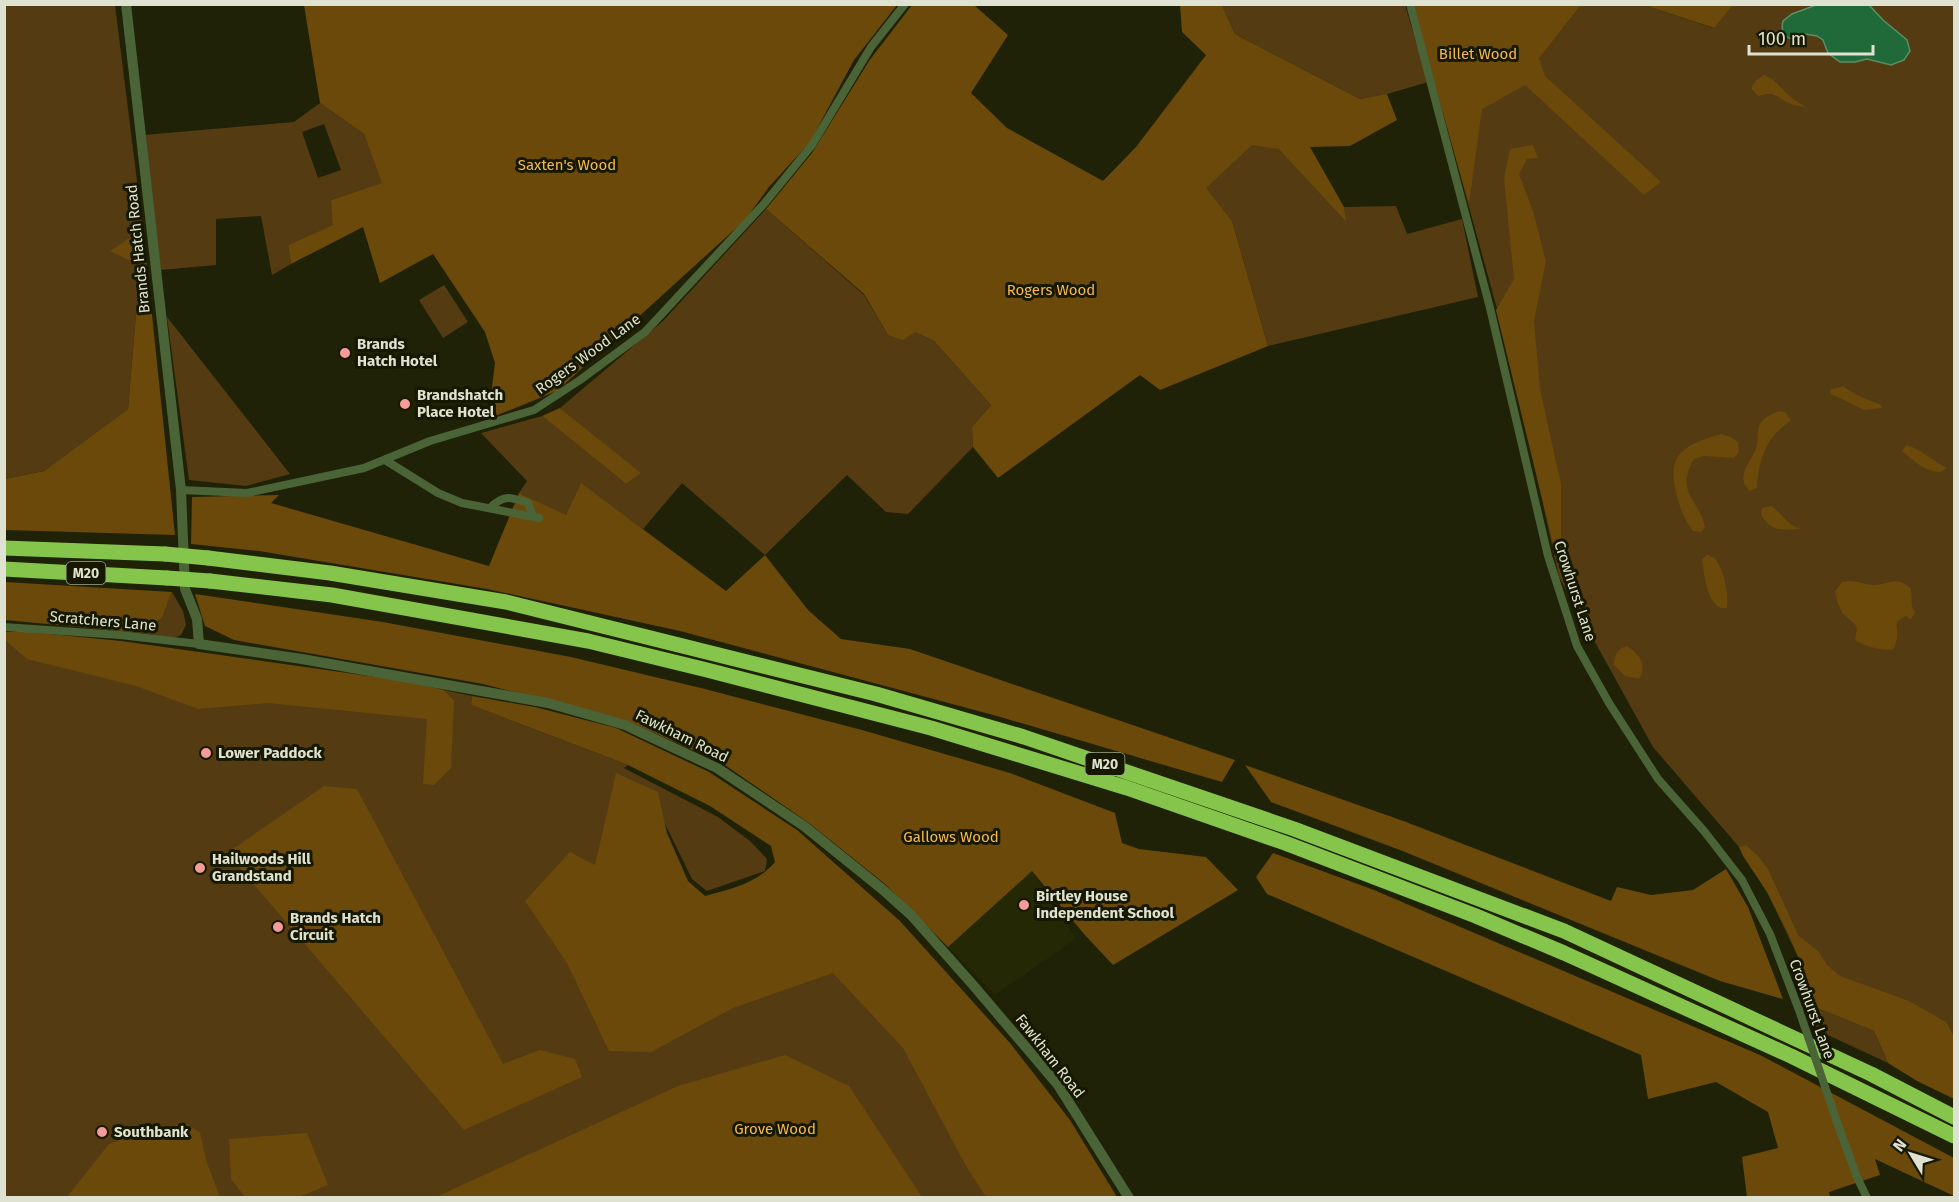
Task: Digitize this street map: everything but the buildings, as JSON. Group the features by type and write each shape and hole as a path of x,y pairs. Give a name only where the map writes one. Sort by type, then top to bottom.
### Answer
{"highway":[{"name":"M20","path":"4,548 165,554 208,558 330,573 506,602 865,691 1024,736 1294,829 1564,931 1871,1074 1954,1117"},
{"name":"M20","path":"4,569 210,581 332,595 588,641 931,728 1127,788 1286,843 1476,916 1791,1056 1954,1136"}],"street":[{"name":"Brands Hatch Road","path":"126,4 181,490"},
{"name":"Rogers Wood Lane","path":"181,490 247,493 364,468 430,441 534,410 580,380 645,332 763,205 812,145 871,47 905,4"},
{"name":"Crowhurst Lane","path":"1410,4 1490,308 1548,556 1577,646 1609,703 1658,779 1704,831 1742,880 1770,934 1857,1178 1866,1197"},
{"path":"402,471 407,452"},
{"path":"385,460 438,493 462,503 536,517 528,503 513,498 499,499 490,508"},
{"path":"181,490 185,589 197,619 199,644"},
{"name":"Scratchers Lane","path":"4,627 120,635 199,644"},
{"name":"Fawkham Road","path":"199,644 314,661 548,703 625,725 717,768 804,826 882,888 910,915 973,985 1058,1086 1130,1197"}],"shaded area":[{"path":"1816,5 1869,5 1907,40 1910,51 1904,60 1891,65 1867,59 1840,62 1828,53 1823,40 1817,36 1805,34 1791,39 1784,34 1783,21 1792,14"},
{"name":"Birtley House Independent School","path":"1032,871 1076,939 995,995 948,947"}],"green space":[{"path":"4,5 115,5 143,229 111,251 140,266 128,409 44,471 5,479"},
{"name":"Saxten's Wood","path":"304,5 897,5 854,60 810,142 769,187 745,220 557,391 488,419 495,363 485,332 433,254 380,283 363,227 291,264 288,245 333,225 331,200 382,183 364,134 320,103"},
{"name":"Rogers Wood","path":"912,5 974,5 1008,35 971,93 1007,128 1103,181 1136,147 1206,55 1182,32 1180,5 1222,5 1235,34 1360,99 1387,94 1397,120 1350,146 1310,147 1344,207 1346,222 1279,149 1252,145 1206,188 1232,221 1268,346 1160,390 1140,375 998,478 973,447 972,427 991,405 934,341 915,332 903,340 888,335 864,294 766,209 812,153 869,61"},
{"path":"1222,5 1405,5 1428,82 1384,95 1360,99 1235,34"},
{"name":"Billet Wood","path":"1412,5 1581,5 1539,59 1545,76 1661,182 1644,195 1525,85 1482,109 1469,204"},
{"path":"1581,5 1644,5 1713,28 1733,5 1954,5 1954,1073 1816,994 1767,892 1739,847 1653,747 1559,577 1513,367 1449,134 1539,59"},
{"path":"1644,5 1733,5 1714,28"},
{"path":"1764,75 1807,108 1791,104 1773,94 1758,96 1751,88 1756,80"},
{"path":"320,103 364,134 383,183 331,200 334,225 288,245 291,264 272,275 261,216 216,219 216,265 161,270 144,135 294,122","holes":["324,124 341,170 318,178 302,132"]},
{"path":"1251,143 1280,149 1345,221 1344,207 1396,206 1407,234 1462,219 1478,297 1268,346 1232,221 1205,188"},
{"path":"1533,145 1538,158 1527,159 1519,174 1533,211 1546,261 1534,321 1540,389 1561,484 1561,576 1496,310 1514,279 1504,178 1510,149"},
{"path":"766,209 864,295 888,335 915,332 934,341 991,405 972,427 973,447 908,514 886,512 847,475 765,555 682,483 643,529 581,484 566,516 519,493 527,481 481,433 542,416 626,484 640,473 560,408 663,321"},
{"path":"143,229 175,535 5,530 5,479 44,471 128,409 140,266 110,251"},
{"path":"444,285 468,322 443,338 419,300"},
{"path":"167,317 290,474 246,486 189,480"},
{"path":"1843,386 1854,394 1881,405 1882,408 1864,410 1831,394 1830,390"},
{"path":"560,408 641,473 626,484 542,416"},
{"path":"1780,411 1786,413 1791,420 1771,439 1760,466 1757,488 1750,491 1743,481 1745,470 1757,445 1759,427 1766,417"},
{"path":"1721,434 1738,442 1739,452 1734,458 1704,456 1694,459 1689,471 1687,488 1705,528 1701,532 1693,531 1684,517 1676,492 1674,467 1682,452 1689,446"},
{"path":"1906,445 1917,449 1947,468 1941,472 1935,472 1920,465 1902,451"},
{"path":"581,483 726,591 765,555 808,610 841,639 910,649 1235,760 1222,782 997,716 680,631 487,589 259,551 191,544 192,497 279,495 271,503 489,566 519,493 566,515"},
{"path":"1771,506 1792,525 1801,529 1778,529 1765,521 1761,515 1762,508"},
{"path":"1707,555 1715,558 1721,569 1726,589 1727,608 1721,608 1715,604 1708,591 1702,559"},
{"path":"1897,581 1911,589 1912,606 1915,613 1911,619 1906,616 1897,623 1894,649 1874,648 1855,640 1857,629 1855,624 1843,614 1835,591 1842,582 1874,585"},
{"path":"5,582 172,592 162,618 142,633 5,620"},
{"path":"172,592 183,611 186,625 181,635 174,638 142,633 162,618"},
{"name":"Gallows Wood","path":"195,594 383,622 571,657 862,730 1010,773 1115,813 1122,843 1139,849 1206,857 1238,890 1113,965 1032,871 948,947 885,884 809,823 722,763 632,723 483,684 234,640 205,626"},
{"name":"Brands Hatch Circuit","path":"4,632 454,700 444,690 472,696 471,705 628,765 624,768 718,817 750,841 767,859 765,871 707,891 692,879 651,795 595,874 816,955 874,963 1023,1197 5,1197"},
{"path":"5,632 29,632 121,641 411,682 444,690 454,700 451,768 434,785 423,784 427,719 268,703 198,709 136,686 27,659 5,640"},
{"path":"1627,646 1641,660 1643,669 1639,679 1625,676 1614,665 1617,653"},
{"path":"472,696 535,707 616,728 709,772 797,830 900,921 1010,1043 1070,1120 1117,1197 986,1197 966,1166 903,1048 833,973 733,1008 651,1052 609,1051 567,963 525,901 570,852 595,865 616,773 658,792 667,833 688,881 705,896 743,884 768,869 775,862 771,846 710,806 628,765 471,705"},
{"path":"1245,765 1406,822 1611,901 1617,887 1651,895 1693,890 1726,869 1748,907 1783,999 1720,981 1400,850 1271,802"},
{"path":"324,786 357,789 503,1064 540,1050 575,1059 582,1077 464,1130 227,853"},
{"path":"1746,845 1768,869 1798,935 1818,951 1827,965 1840,976 1909,1001 1946,1022 1954,1037 1954,1099 1917,1081 1888,1063 1874,1031 1810,1005 1799,959 1788,933 1767,892 1739,847"},
{"path":"1273,853 1374,890 1760,1055 1954,1158 1954,1196 1875,1159 1880,1175 1829,1192 1830,1197 1747,1197 1742,1157 1778,1148 1768,1112 1716,1082 1648,1099 1641,1055 1267,894 1256,877"},
{"path":"1810,1005 1874,1031 1888,1063 1815,1029"},
{"name":"Grove Wood","path":"785,1055 849,1086 922,1197 436,1197 678,1086"},
{"path":"187,1124 200,1133 207,1163 220,1197 67,1197 109,1144 149,1129"},
{"path":"307,1133 328,1185 299,1197 245,1197 231,1179 229,1139"}],"place":[{"name":"Brands Hatch Hotel","path":"345,353"},
{"name":"Brandshatch Place Hotel","path":"405,404"},
{"name":"Lower Paddock","path":"206,753"},
{"name":"Hailwoods Hill Grandstand","path":"200,868"},
{"name":"Birtley House Independent School","path":"1024,905"},
{"name":"Brands Hatch Circuit","path":"278,927"},
{"name":"Southbank","path":"102,1132"}]}
